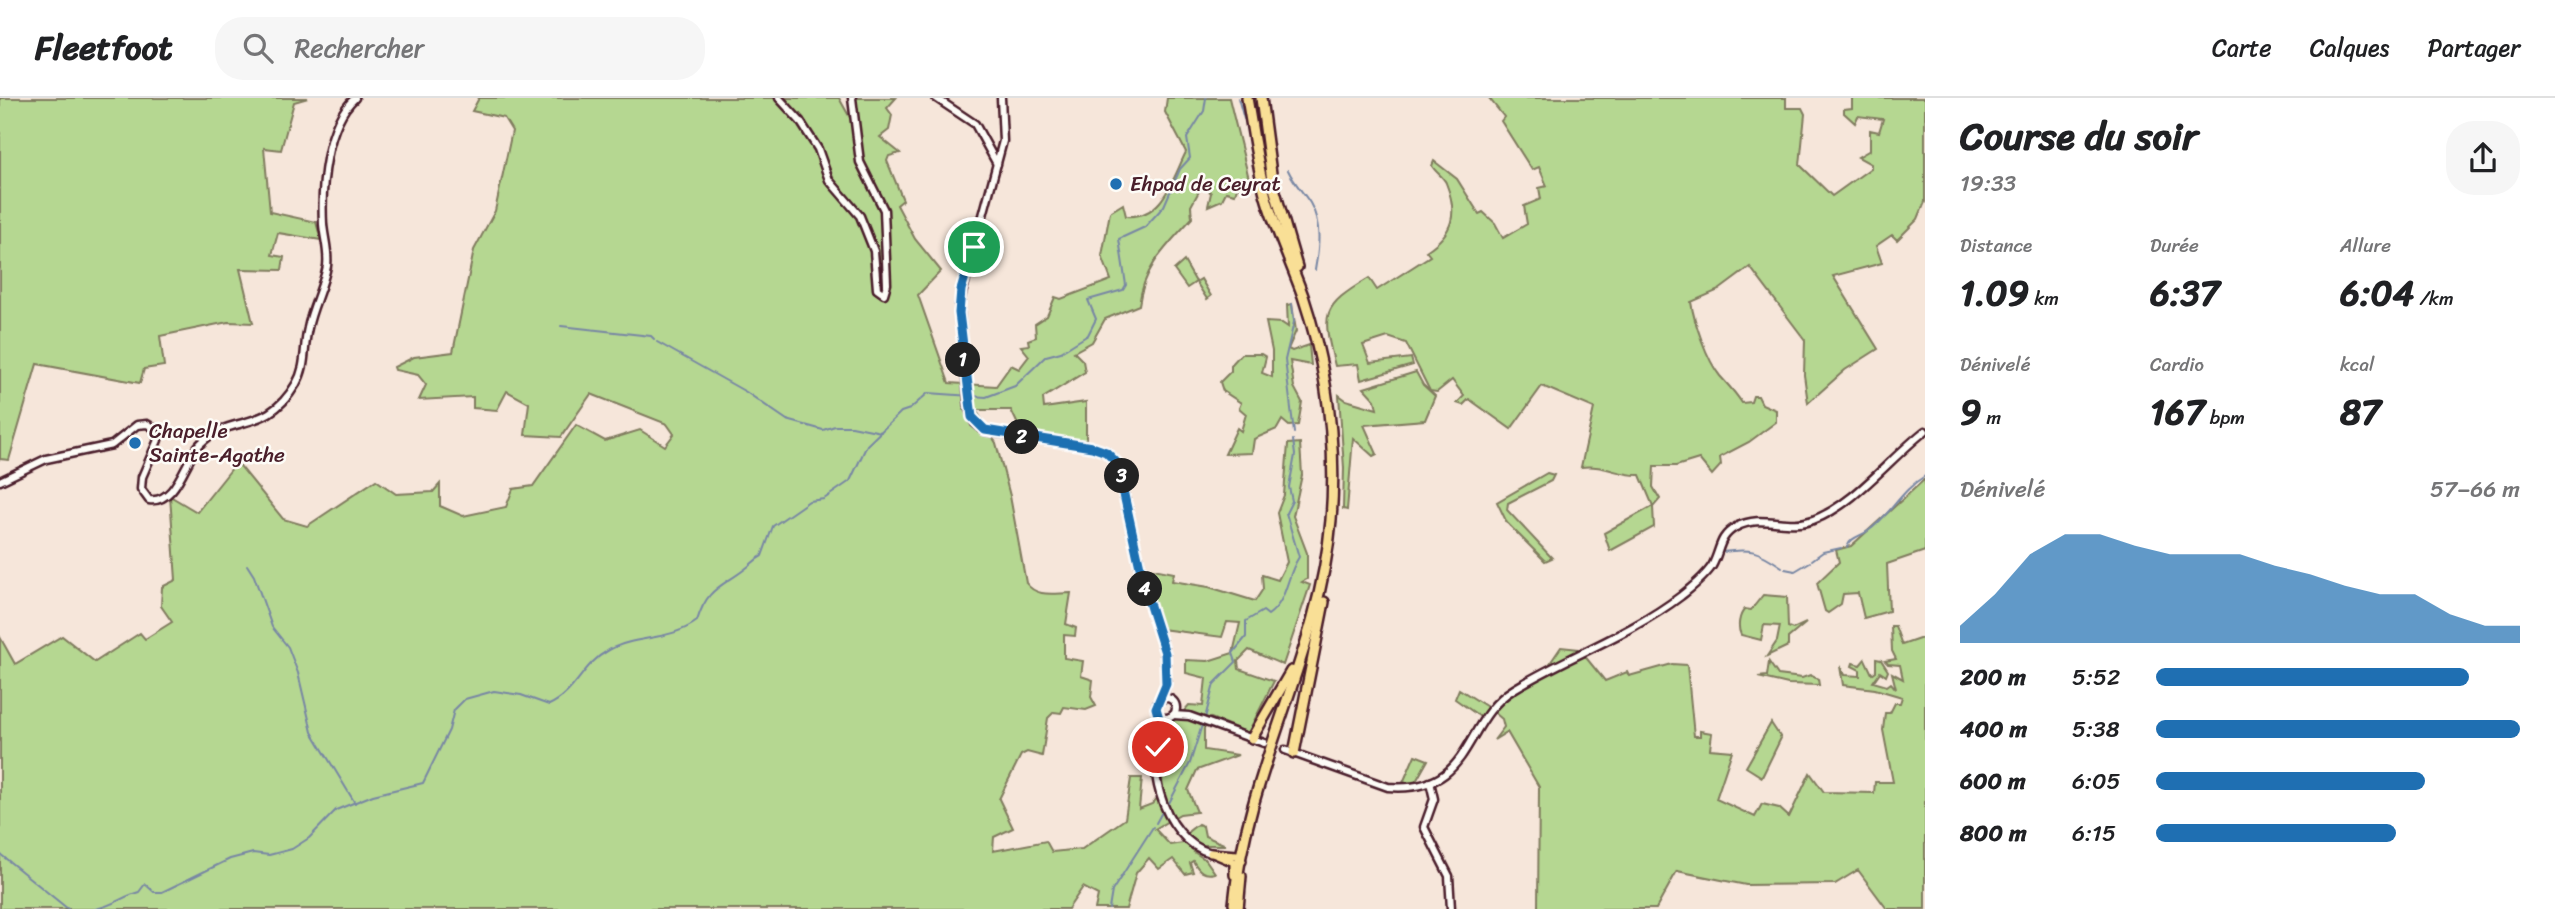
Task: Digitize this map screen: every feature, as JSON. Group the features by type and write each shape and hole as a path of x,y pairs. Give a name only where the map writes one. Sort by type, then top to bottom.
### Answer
{"highway":[{"path":"1242,878 1258,797 1321,603 1333,483 1325,385 1306,304 1265,195 1247,98"},
{"path":"1252,98 1270,194 1298,269"},
{"path":"1261,98 1272,181 1323,348 1335,414 1336,523 1289,751"},
{"path":"1252,738 1289,675 1321,603"},
{"path":"1236,907 1240,856 1257,786 1321,603"}],"main road":[{"path":"0,481 46,459 113,446 137,425 147,424 154,428 158,440 141,485 142,494 154,501 169,492 203,440 220,430 262,419 289,395 297,384 305,363 307,329 327,265 323,222 331,144 340,117 355,98"},
{"path":"779,98 800,121 818,149 830,180 860,216 874,251 877,289 884,293 887,284 884,210 860,162 852,98"},
{"path":"936,98 975,124 989,150 999,157"},
{"path":"1001,98 1004,118 999,157 960,297 969,409 975,423 985,430 1092,447 1106,452 1117,463 1145,590 1165,653 1166,684 1156,708 1160,738 1157,778 1168,818 1191,845 1234,862 1236,907"},
{"path":"989,150 999,157"},
{"path":"1289,751 1388,787 1405,788 1430,782 1457,764 1502,697 1613,638 1679,597 1709,570 1720,540 1735,528 1758,519 1799,524 1829,513 1925,431"},
{"path":"1160,738 1172,716 1173,702 1166,684"},
{"path":"1162,699 1173,702 1189,716"},
{"path":"1159,715 1189,716 1264,743"},
{"path":"1430,782 1434,799 1424,821 1425,834 1449,876 1451,909"},
{"path":"1211,853 1224,852 1240,856 1242,878 1236,907"}],"green space":[{"path":"0,98 308,98 294,102 281,150 264,148 270,212 316,222 321,240 278,233 272,255 284,257 282,270 240,269 253,323 228,322 160,336 164,366 144,369 140,383 37,364 9,460 0,459"},
{"path":"479,98 839,98 858,132 852,98 896,98 887,108 892,115 889,130 880,137 900,153 889,156 887,161 903,200 897,205 915,239 941,271 918,295 949,383 996,386 1011,365 1019,369 1029,356 1021,346 1029,345 1028,340 1036,337 1035,324 1047,316 1055,297 1061,299 1111,280 1102,256 1110,212 1123,204 1126,216 1139,215 1149,211 1165,196 1186,152 1165,112 1167,98 1229,98 1250,183 1237,188 1235,194 1226,192 1222,200 1208,206 1211,193 1203,184 1191,206 1192,218 1151,268 1139,305 1105,319 1092,342 1074,352 1083,361 1085,372 1043,398 1044,408 1086,402 1086,441 1021,431 1011,410 976,410 996,443 1010,496 1026,583 1041,593 1071,593 1066,624 1076,628 1075,636 1064,635 1064,658 1083,661 1081,676 1093,680 1091,697 1096,706 1086,710 1064,707 1061,713 1054,712 1048,718 1042,756 1027,752 1021,755 999,799 1013,828 994,837 993,851 1046,841 1052,852 1082,849 1125,819 1131,778 1142,778 1139,809 1152,804 1162,793 1163,735 1169,721 1178,718 1189,705 1203,706 1206,678 1186,673 1186,660 1208,661 1233,653 1240,623 1227,622 1222,637 1154,628 1144,599 1143,567 1174,573 1172,581 1209,587 1255,601 1263,589 1262,575 1278,580 1287,562 1277,513 1284,495 1288,444 1300,443 1302,475 1293,516 1307,553 1307,579 1302,582 1310,585 1283,665 1249,650 1238,661 1239,669 1274,681 1248,733 1211,718 1204,729 1204,750 1238,755 1197,770 1188,790 1197,812 1180,814 1155,829 1170,845 1183,843 1189,831 1198,824 1203,826 1205,836 1226,845 1201,845 1194,852 1206,860 1215,873 1202,872 1193,861 1190,863 1193,872 1185,874 1173,859 1159,869 1149,858 1136,873 1126,909 1095,909 1098,895 1083,887 1068,909 0,909 0,637 15,664 62,636 95,662 140,633 145,639 172,622 161,606 162,587 176,580 170,496 197,512 237,462 283,519 307,526 376,480 396,494 433,492 440,484 440,506 463,516 506,507 513,489 533,486 576,425 605,441 640,430 665,446 674,434 667,424 591,394 561,437 525,435 529,403 507,391 497,410 473,408 473,397 419,400 426,385 418,375 395,370 394,367 414,357 453,352 474,250 495,211 512,131 504,118 472,111"},
{"path":"1489,98 1786,98 1786,108 1802,108 1805,114 1800,165 1832,196 1871,168 1871,164 1858,157 1870,150 1870,130 1879,132 1883,119 1858,116 1855,123 1844,113 1844,109 1852,108 1852,98 1925,98 1925,202 1918,219 1897,240 1892,235 1876,246 1882,263 1833,276 1878,349 1845,370 1808,403 1804,375 1805,340 1750,267 1719,290 1691,302 1702,341 1720,376 1742,403 1751,402 1753,396 1758,396 1762,404 1776,410 1776,422 1749,442 1720,457 1721,465 1712,475 1699,459 1676,466 1654,466 1653,487 1660,499 1653,507 1654,527 1610,551 1604,533 1653,506 1640,475 1597,467 1581,467 1594,408 1542,386 1511,429 1469,399 1463,405 1457,403 1464,396 1452,380 1437,392 1430,391 1406,343 1388,337 1363,345 1370,363 1411,358 1413,365 1361,380 1358,364 1335,366 1327,323 1333,305 1369,278 1377,290 1430,256 1426,251 1443,237 1448,229 1452,213 1450,194 1443,178 1432,166 1434,161 1457,179 1479,214 1483,212 1495,223 1503,238 1527,224 1524,206 1541,199 1539,188 1547,186 1539,167 1532,170 1501,121 1504,117"},
{"path":"1184,261 1196,282 1187,288 1174,270"},
{"path":"1201,279 1211,296 1207,299 1196,282"},
{"path":"1292,304 1296,331 1288,349 1292,351 1309,345 1311,365 1290,361 1294,387 1302,402 1298,425 1289,426 1282,420 1277,429 1254,439 1252,453 1225,454 1237,428 1241,431 1246,414 1239,408 1241,403 1223,391 1220,382 1231,371 1231,365 1241,354 1261,354 1266,357 1262,373 1272,377 1272,351 1266,322 1282,323 1288,327 1287,305"},
{"path":"1416,372 1423,385 1435,396 1425,420 1364,425 1377,454 1373,456 1353,438 1347,510 1343,509 1344,468 1339,395 1346,400 1377,409 1375,400 1364,388"},
{"path":"1547,473 1554,475 1551,481 1508,503 1507,510 1552,558 1545,561 1507,523 1497,502"},
{"path":"1925,479 1925,551 1887,564 1889,611 1864,618 1858,593 1843,594 1841,604 1828,613 1825,611 1817,583 1839,562 1836,550 1851,546"},
{"path":"1763,595 1787,597 1788,627 1793,629 1806,623 1788,638 1788,646 1767,656 1777,641 1780,626 1764,625 1761,640 1741,635 1739,628 1745,609 1751,610"},
{"path":"1891,626 1895,626 1902,645 1925,637 1925,909 1887,909 1858,870 1835,884 1746,885 1677,871 1656,909 1538,909 1539,787 1507,732 1494,740 1504,727 1502,719 1489,708 1503,692 1546,669 1561,647 1579,649 1605,681 1627,672 1629,676 1672,664 1687,665 1694,736 1700,736 1700,731 1712,733 1710,749 1732,751 1716,799 1755,817 1762,804 1779,808 1789,817 1810,773 1824,792 1874,793 1875,782 1893,782 1883,730 1885,713 1890,713 1902,697 1875,689 1843,685 1840,666 1844,675 1860,676 1860,670 1852,666 1853,663 1860,665 1865,659 1872,674 1876,671 1876,659 1881,660 1888,671 1886,676 1880,672 1873,682 1887,686 1891,683 1896,689 1892,673 1903,679 1900,665 1888,664 1885,661 1896,659 1892,651"},
{"path":"1769,662 1778,675 1802,678 1810,675 1818,679 1819,685 1788,684 1758,677 1767,676"},
{"path":"1459,689 1489,708 1482,718 1455,699"},
{"path":"1771,723 1781,738 1762,777 1746,767"},
{"path":"1415,755 1428,760 1415,783 1402,785"}],"waterway":[{"path":"95,909 139,892 145,884 154,892 162,892 230,859 253,853 269,855 292,849 309,838 336,810 373,795 423,783 449,730 454,710 465,699 494,691 521,695 549,705 566,693 592,663 609,650 630,642 676,632 697,621 710,595 762,556 773,526 809,501 824,499 850,481 867,445 901,412 910,409 928,393 986,397 1015,386 1046,356 1061,352 1088,335 1096,319 1088,300 1123,290 1126,285 1119,239 1145,227 1164,206 1180,169 1190,158 1187,138 1204,111 1206,98"},
{"path":"1238,98 1244,119"},
{"path":"1288,170 1314,211 1318,227 1315,270"},
{"path":"1292,304 1294,322 1285,360 1294,433"},
{"path":"561,326 651,336 654,339"},
{"path":"657,342 746,392 787,420 823,430 835,426 852,426 881,432"},
{"path":"1205,718 1214,684 1236,662 1233,653 1246,637 1246,621 1263,611 1268,615 1275,609 1299,557 1286,513 1292,501 1289,487 1295,455 1293,440"},
{"path":"1847,547 1853,539 1875,525 1925,476"},
{"path":"1812,560 1823,552 1841,548"},
{"path":"1722,552 1754,552 1782,567"},
{"path":"1785,569 1795,571 1810,562"},
{"path":"247,565 254,576 272,627 288,647 298,673 312,732 355,803"},
{"path":"1168,805 1190,763 1202,725"},
{"path":"1156,823 1162,812"},
{"path":"1109,909 1112,891 1153,827"},
{"path":"0,854 68,909"}],"place":[{"name":"Ehpad de Ceyrat","path":"1116,184"},
{"name":"Chapelle Sainte-Agathe","path":"135,443"}],"route":[{"path":"974,247 959,305 969,409 975,423 985,430 1092,447 1106,452 1117,463 1123,479 1140,570 1167,666 1166,684 1156,708 1160,722 1158,747"}]}
